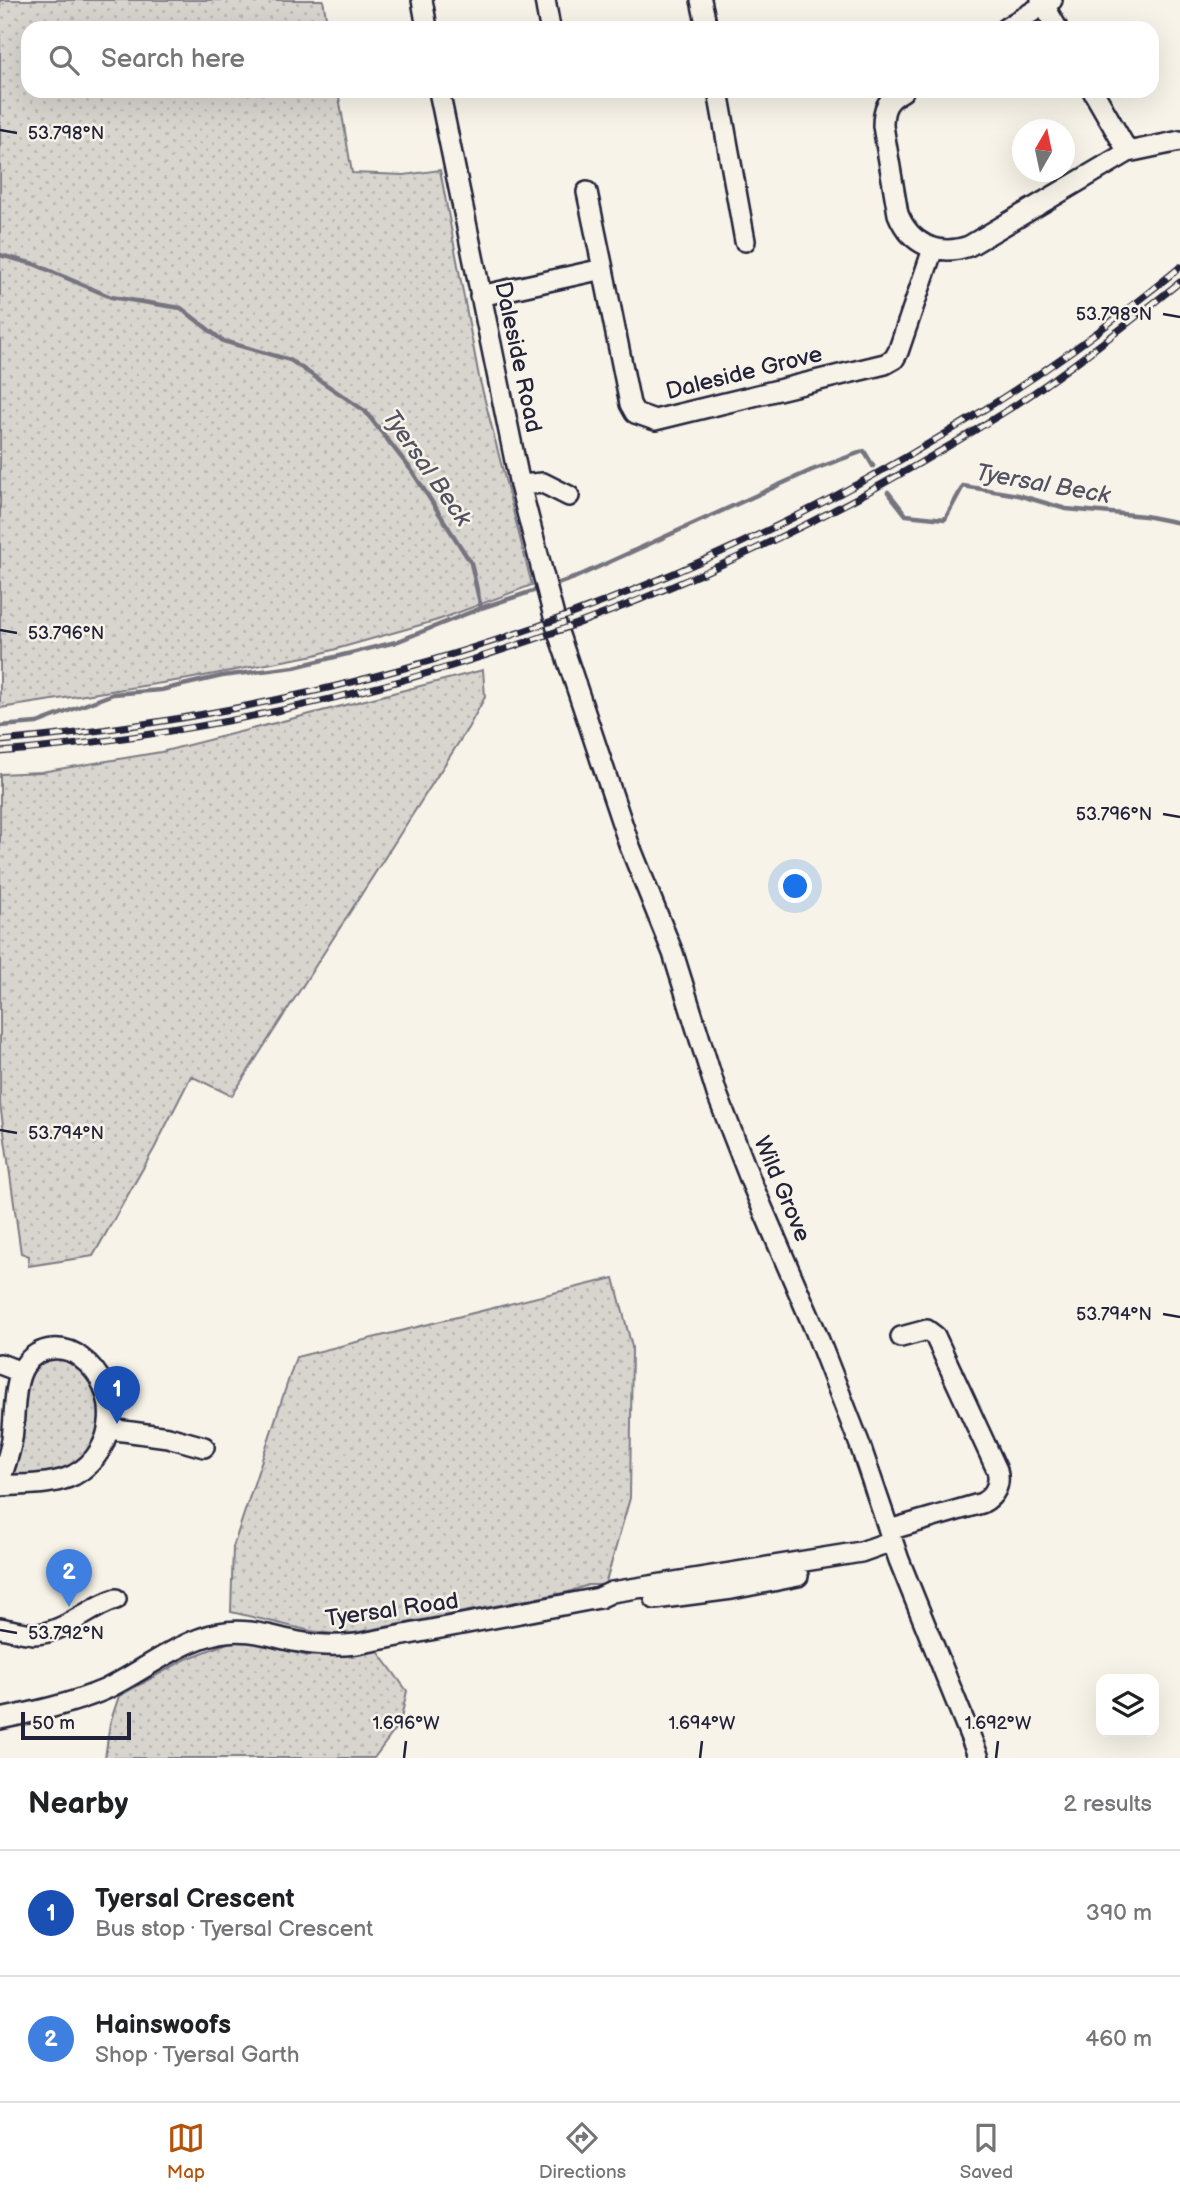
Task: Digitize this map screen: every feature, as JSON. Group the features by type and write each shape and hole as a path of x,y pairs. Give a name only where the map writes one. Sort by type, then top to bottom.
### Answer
{"street":[{"path":"422,0 426,21"},
{"path":"545,0 549,21"},
{"path":"701,0 705,21"},
{"path":"1016,21 1045,2 1054,21"},
{"name":"Daleside Road","path":"444,98 480,296 520,485 558,632"},
{"path":"719,98 745,241"},
{"path":"894,98 886,104 883,126 898,214 902,225 919,242 945,251 969,246 1128,152 1180,141"},
{"path":"1097,98 1128,152"},
{"name":"Daleside Grove","path":"587,192 630,404 635,413 655,420 885,364 894,359 933,249"},
{"path":"480,296 603,270"},
{"path":"520,485 544,483 569,496"},
{"name":"Wild Grove","path":"558,632 629,844 674,953 717,1094 751,1184 815,1329 860,1445 899,1560 979,1758"},
{"path":"599,1598 612,1592 861,1552 891,1535 982,1503 994,1493 998,1482 997,1470 935,1336 927,1330 901,1338"},
{"path":"0,1480 12,1438 21,1372 31,1358 47,1349 66,1350 76,1354 94,1369 105,1387 109,1408 106,1440 93,1460 74,1475 52,1482 0,1486"},
{"path":"0,1364 21,1372"},
{"path":"109,1429 168,1437 204,1447"},
{"path":"599,1598 620,1603 720,1591 878,1558 899,1560"},
{"name":"Tyersal Road","path":"0,1719 95,1693 194,1641 222,1632 250,1631 300,1643 335,1646 460,1626 599,1598"},
{"path":"0,1628 36,1634 47,1632 99,1605 117,1599"}],"shaded area":[{"path":"0,0 323,0 327,21 21,21 21,98 339,98 352,173 404,175 440,170 479,377 532,585 438,620 315,655 188,679 0,708"},
{"path":"483,670 485,697 468,728 232,1096 191,1076 154,1149 93,1256 28,1266 29,1256 21,1253 0,1104 0,774 41,772 161,752"},
{"path":"614,1278 632,1347 630,1498 605,1585 588,1585 568,1592 343,1635 311,1631 231,1612 233,1547 296,1357"},
{"path":"66,1357 91,1374 104,1417 87,1456 61,1474 17,1477 13,1472 28,1373 45,1358"},
{"path":"257,1641 307,1656 358,1654 377,1650 407,1691 400,1723 374,1758 105,1758 110,1723 119,1696 186,1659 230,1642"}],"waterway":[{"name":"Tyersal Beck","path":"0,255 34,264 111,297 181,308 223,341 290,360 365,411 412,471 471,563 481,608"},
{"name":"Tyersal Beck","path":"551,586 812,470 864,451 873,466"},
{"name":"Tyersal Beck","path":"888,492 906,515 945,519 963,486 1018,495 1066,509 1145,516 1180,523"},
{"name":"Tyersal Beck","path":"0,726 37,723 113,694 161,690 222,676 294,667 396,642 481,608 542,588"}],"railway":[{"path":"0,741 126,727 250,705 372,677 492,642 610,599 725,550 838,495 948,432 1064,357 1180,267"},
{"path":"0,752 136,736 269,713 400,681 528,641 654,594 777,539 897,476 1036,392 1180,282"}],"place":[{"name":"Tyersal Crescent","path":"117,1424"},
{"name":"Hainswoofs","path":"69,1607"}]}
